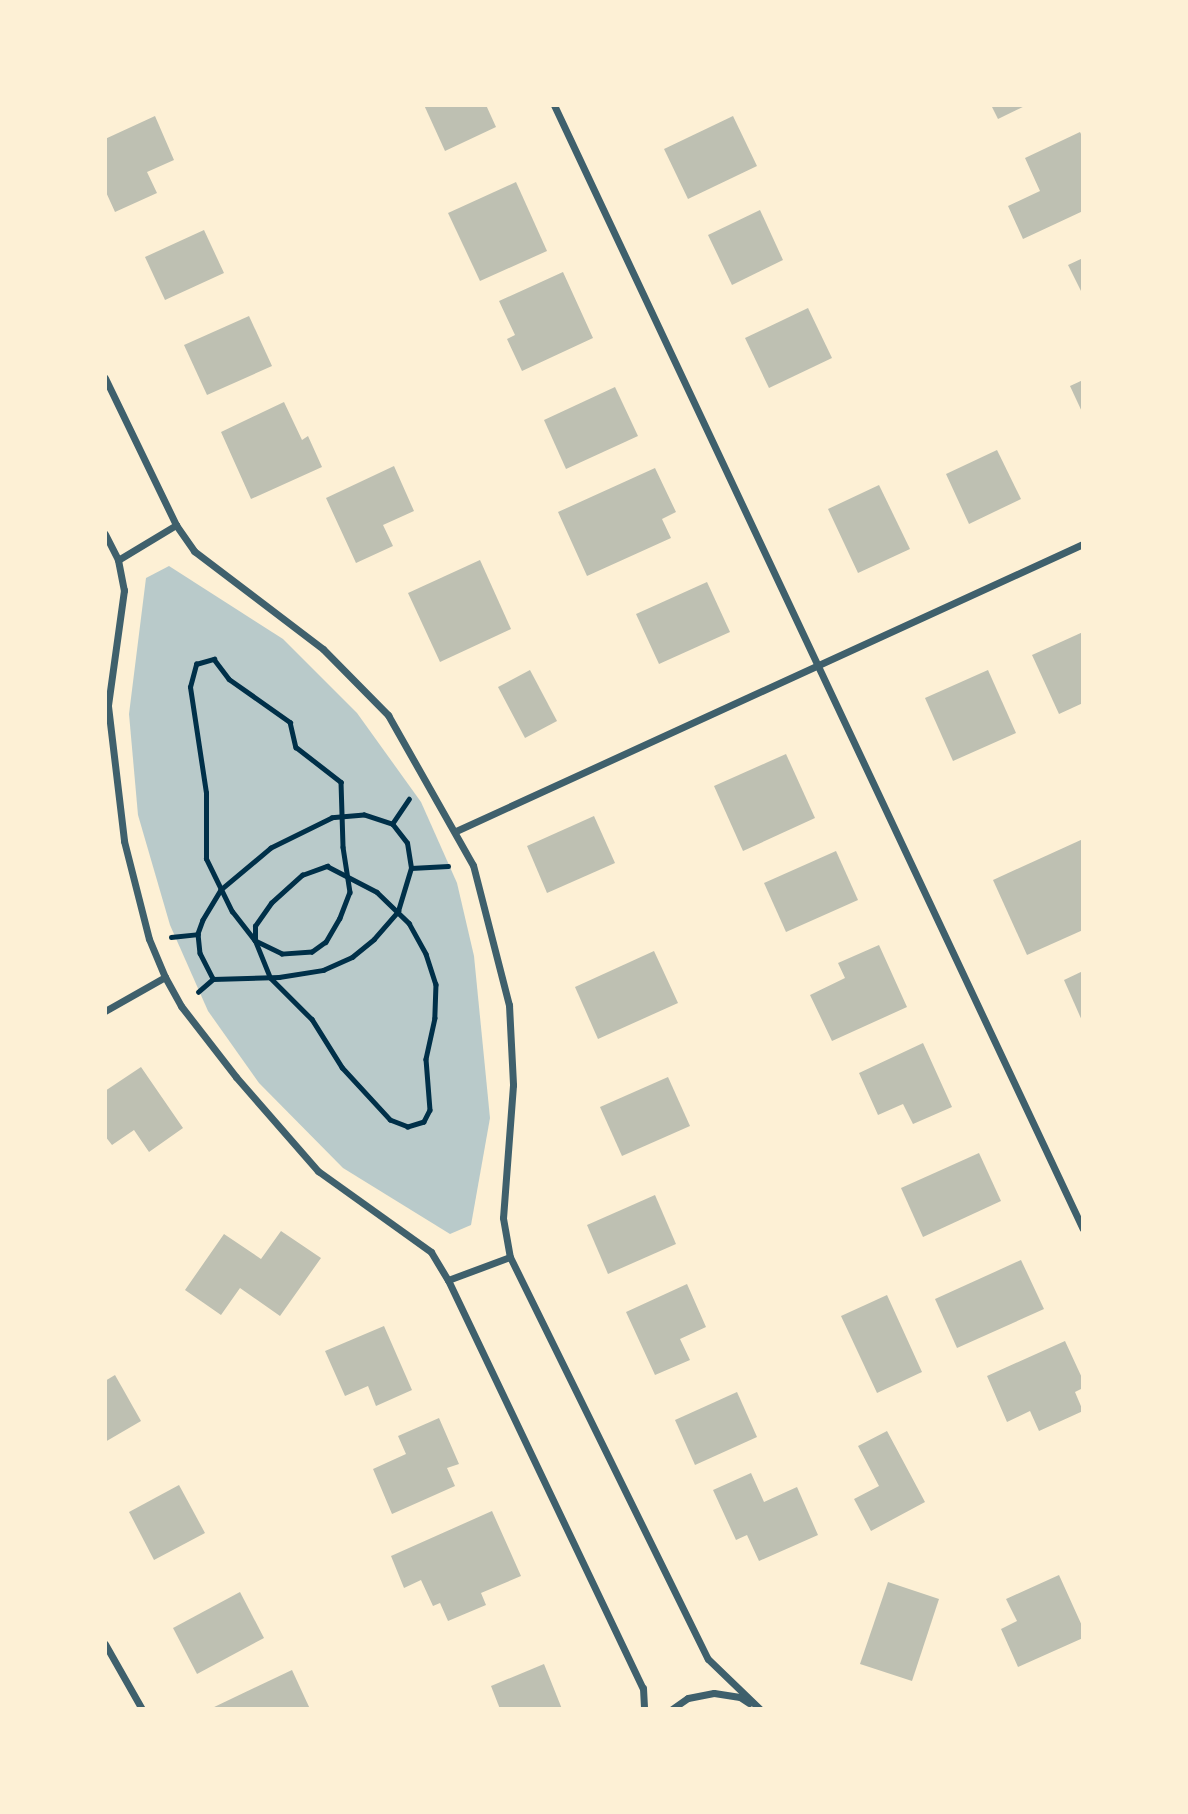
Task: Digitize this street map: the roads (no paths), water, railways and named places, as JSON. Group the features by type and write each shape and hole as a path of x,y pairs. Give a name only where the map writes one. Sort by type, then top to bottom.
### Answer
{"street":[{"path":"554,105 820,663 1083,1229"},
{"path":"105,378 176,525 194,551 323,649 388,715 456,831 473,866 509,1005 513,1085 503,1218 510,1257 708,1658 759,1709"},
{"path":"118,560 176,525"},
{"path":"105,534 118,560 124,590 108,706 124,841 149,939 165,977 181,1006 236,1077 318,1171 431,1252 448,1280 643,1688 644,1709"},
{"path":"456,831 1083,544"},
{"path":"105,1011 165,977"},
{"path":"448,1280 510,1257"},
{"path":"105,1644 142,1709"},
{"path":"672,1709 688,1698 714,1693 740,1697 759,1709"}]}
